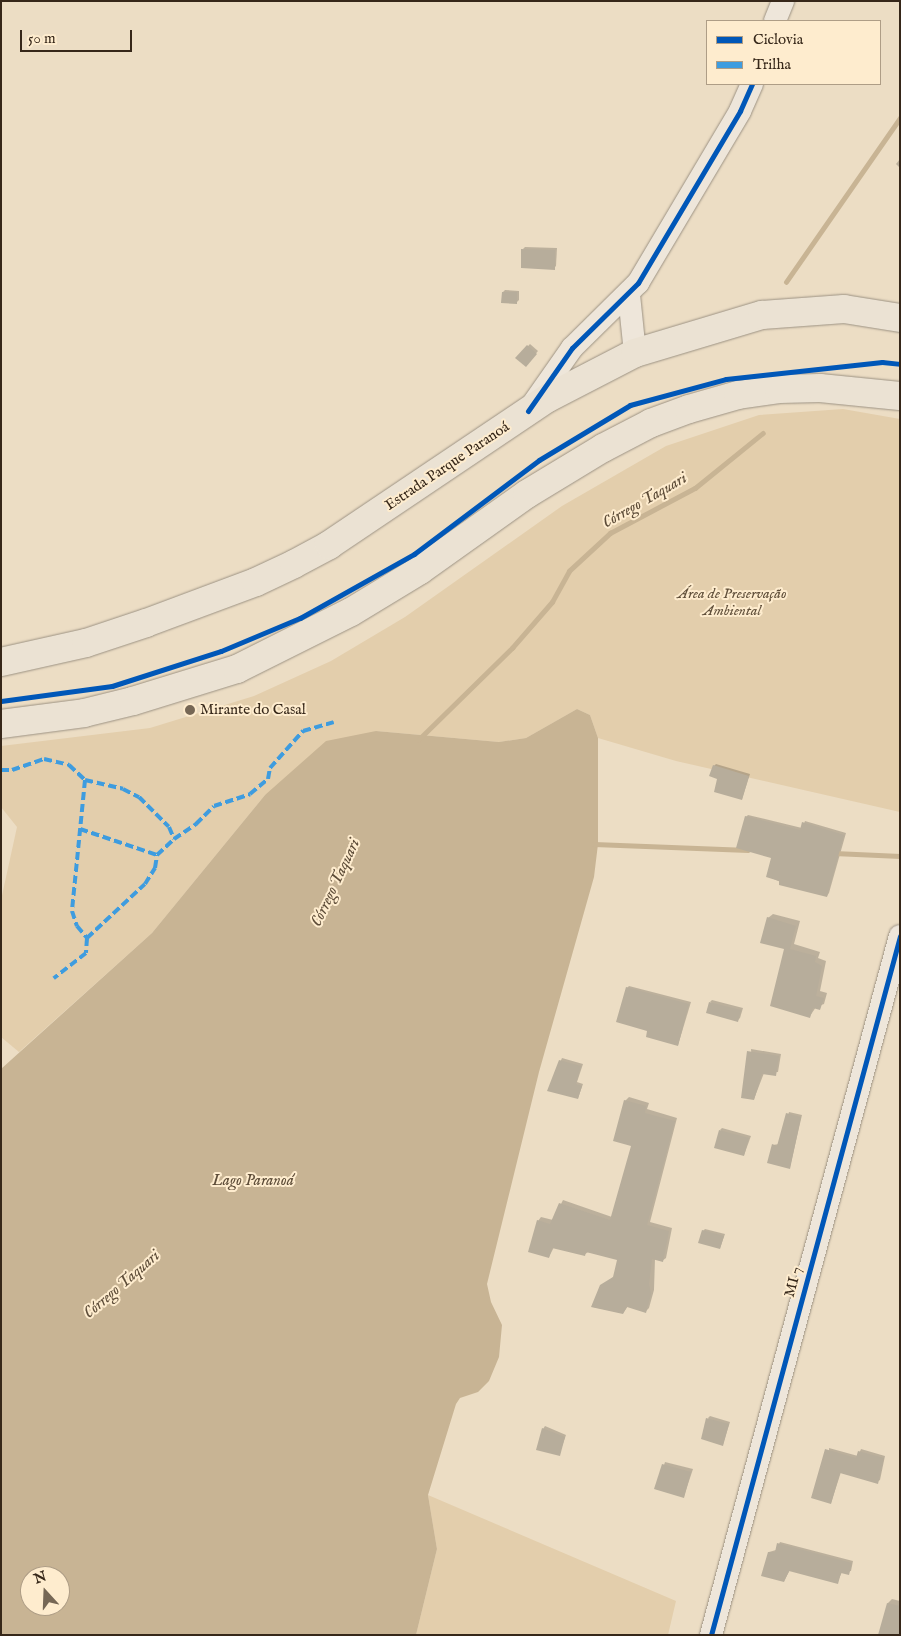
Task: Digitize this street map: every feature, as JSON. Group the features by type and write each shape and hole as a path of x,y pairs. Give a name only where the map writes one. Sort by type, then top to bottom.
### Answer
{"main road":[{"name":"Estrada Parque Paranoá","path":"1,662 86,643 247,585 286,567 329,545 528,411 593,373 635,353 762,315 844,309 900,318"},
{"path":"1,724 84,713 237,669 351,612 420,570 527,494 603,448 651,423 738,395 820,388 900,396"}],"street":[{"path":"775,20 783,1"},
{"path":"528,411 572,348 629,295 740,111 752,85"},
{"path":"629,295 635,353"},
{"name":"MI 7","path":"711,1635 900,936"}],"green space":[{"name":"Área de Preservação Ambiental","path":"843,409 900,419 900,812 676,761 598,738 590,715 577,709 526,738 499,742 376,731 265,795 152,933 19,1052 1,1037 1,900 17,827 1,807 1,746 150,728 254,696 331,661 405,617 562,506 666,446 759,415"},
{"path":"428,1495 676,1601 668,1635 416,1635 437,1549"}],"water":[{"name":"Lago Paranoá","path":"577,709 590,715 598,738 598,844 594,877 539,1072 487,1284 491,1302 502,1325 499,1357 489,1381 478,1392 460,1398 456,1404 428,1495 437,1549 416,1635 1,1635 1,1069 152,933 265,795 326,741 376,731 499,742 526,738"}],"building":[{"path":"521,249 555,250 555,270 521,268"},
{"path":"502,292 517,292 517,304 501,303"},
{"path":"527,345 537,354 526,367 515,358"},
{"path":"713,765 749,776 742,800 714,792 717,779 709,776"},
{"path":"745,816 800,830 802,822 844,835 827,897 779,885 779,881 766,877 771,858 736,848"},
{"path":"767,917 796,926 790,949 816,956 815,962 822,966 816,996 824,998 820,1010 813,1008 810,1018 770,1006 784,949 760,943"},
{"path":"626,987 689,1004 678,1046 646,1037 647,1031 616,1022"},
{"path":"709,1002 741,1010 738,1022 706,1013"},
{"path":"747,1051 779,1056 776,1076 762,1074 754,1100 741,1098"},
{"path":"559,1060 581,1066 576,1084 582,1086 578,1099 547,1091"},
{"path":"624,1100 646,1106 645,1113 675,1121 647,1225 669,1231 663,1262 652,1259 649,1284 651,1294 646,1313 627,1307 623,1314 591,1307 600,1285 613,1277 617,1260 586,1252 585,1256 552,1248 549,1258 528,1252 537,1220 550,1224 559,1203 610,1220 631,1146 613,1141"},
{"path":"786,1113 801,1117 790,1169 767,1163 772,1144 777,1146"},
{"path":"719,1130 749,1138 744,1156 714,1148"},
{"path":"702,1230 724,1236 720,1249 698,1243"},
{"path":"706,1418 729,1424 723,1446 701,1439"},
{"path":"542,1428 565,1437 560,1456 536,1450"},
{"path":"825,1449 856,1458 858,1451 884,1458 878,1484 840,1473 831,1504 811,1498"},
{"path":"662,1464 691,1472 684,1498 654,1489"},
{"path":"777,1543 852,1563 849,1575 841,1573 838,1584 789,1571 784,1582 761,1576 768,1552 775,1552"},
{"path":"887,1603 900,1606 900,1635 878,1635"}],"waterway":[{"name":"Córrego Taquari","path":"786,282 900,118"},
{"name":"Córrego Taquari","path":"418,740 512,648 552,602 569,571 610,533 695,488 763,433"},
{"path":"594,844 748,850"},
{"path":"834,853 900,856"}],"marked path":[{"path":"87,938 145,884 155,868 157,855 174,839 196,824 214,806 250,794 268,779 270,768 303,731 334,722"},
{"path":"1,770 12,770 44,759 69,765 85,780 72,911 77,926 87,938 86,953 54,978"},
{"path":"85,780 123,789 139,797 169,827 174,839"},
{"path":"80,829 157,855"}],"cycle path":[{"path":"528,411 572,348 638,283 740,111 752,85"},
{"path":"1,701 112,686 221,651 300,618 414,554 539,460 630,405 726,379 882,362 900,364"},
{"path":"711,1635 900,936"}],"place":[{"name":"Mirante do Casal","path":"190,710"}]}
